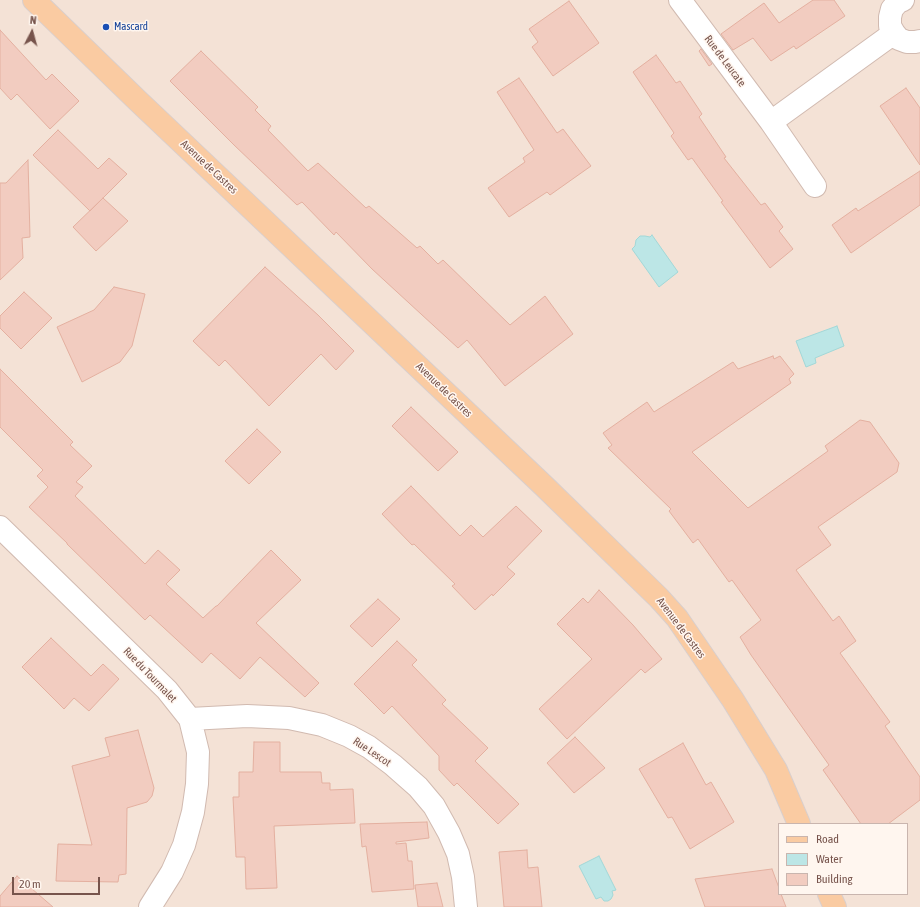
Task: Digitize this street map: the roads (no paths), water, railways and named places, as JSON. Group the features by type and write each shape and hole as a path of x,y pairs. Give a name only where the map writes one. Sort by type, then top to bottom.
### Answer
{"main road":[{"name":"Avenue de Castres","path":"34,0 137,100 544,486 659,598 676,618 733,700 776,770 799,823"},
{"path":"829,895 835,907"}],"street":[{"name":"Rue de Leucate","path":"680,0 771,122 815,186"},
{"path":"899,1 892,9 890,26 899,39 907,42 920,41"},
{"path":"771,122 894,33"},
{"name":"Rue du Tourmalet","path":"0,527 167,690 190,719 198,752 197,784 193,812 184,845 172,872 150,907"},
{"name":"Rue Lescot","path":"190,719 246,716 289,718 322,725 349,736 369,747 418,787 434,806 449,833 458,854 463,877 466,907"}],"water":[{"path":"652,235 678,272 659,287 632,249 635,246 636,240 640,236 650,237"},
{"path":"837,326 844,346 815,358 816,363 806,367 796,341"},
{"path":"599,856 616,890 612,891 613,895 608,901 604,901 601,897 596,899 579,866"}],"place":[{"name":"Mascard","path":"106,27"}]}
